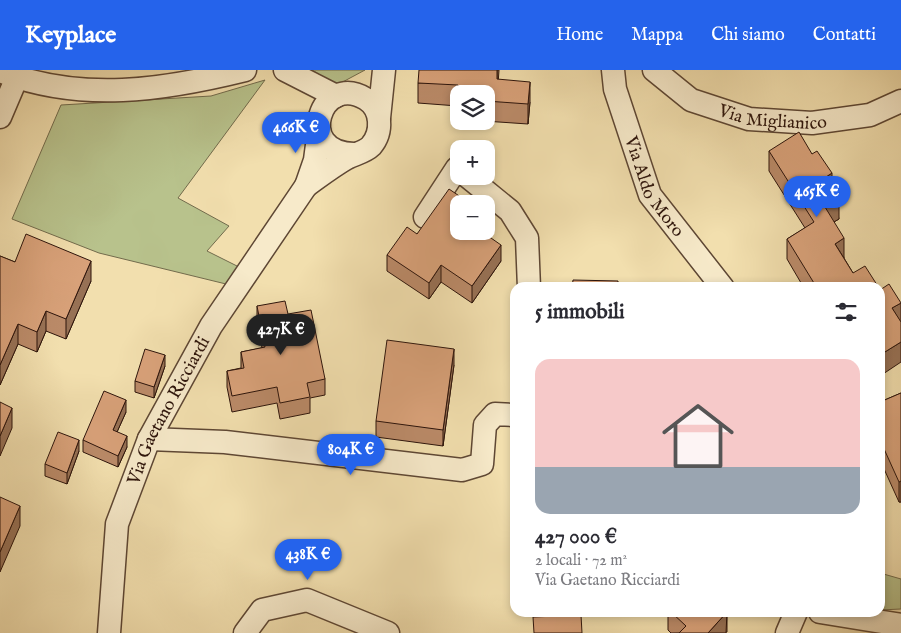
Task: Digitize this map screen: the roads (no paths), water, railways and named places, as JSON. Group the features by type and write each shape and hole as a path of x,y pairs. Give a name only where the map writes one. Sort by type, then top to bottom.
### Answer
{"street":[{"path":"135,89 166,70"},
{"path":"0,118 12,73 72,90 116,92 197,82 245,70"},
{"path":"319,128 324,106 383,70"},
{"path":"292,73 314,105 322,139 334,150 354,154 371,145 380,128 379,118 383,70"},
{"name":"Via Aldo Moro","path":"613,70 615,89 650,194 718,282"},
{"name":"Via Miglianico","path":"654,70 691,100 749,119 812,123 870,115 901,101"},
{"path":"292,73 344,95 369,101 379,118"},
{"name":"Via Gaetano Ricciardi","path":"109,633 117,524 149,439 210,326 306,186 314,160 319,128"},
{"name":"Via Gaetano Ricciardi","path":"306,186 354,154"},
{"path":"425,217 450,179"},
{"path":"478,185 510,211 527,238 529,282"},
{"path":"149,439 225,442 462,470 482,464 485,425 495,414 510,415"},
{"path":"245,633 262,610 307,600 388,633"},
{"path":"787,633 794,617"},
{"path":"851,617 901,625"}]}
